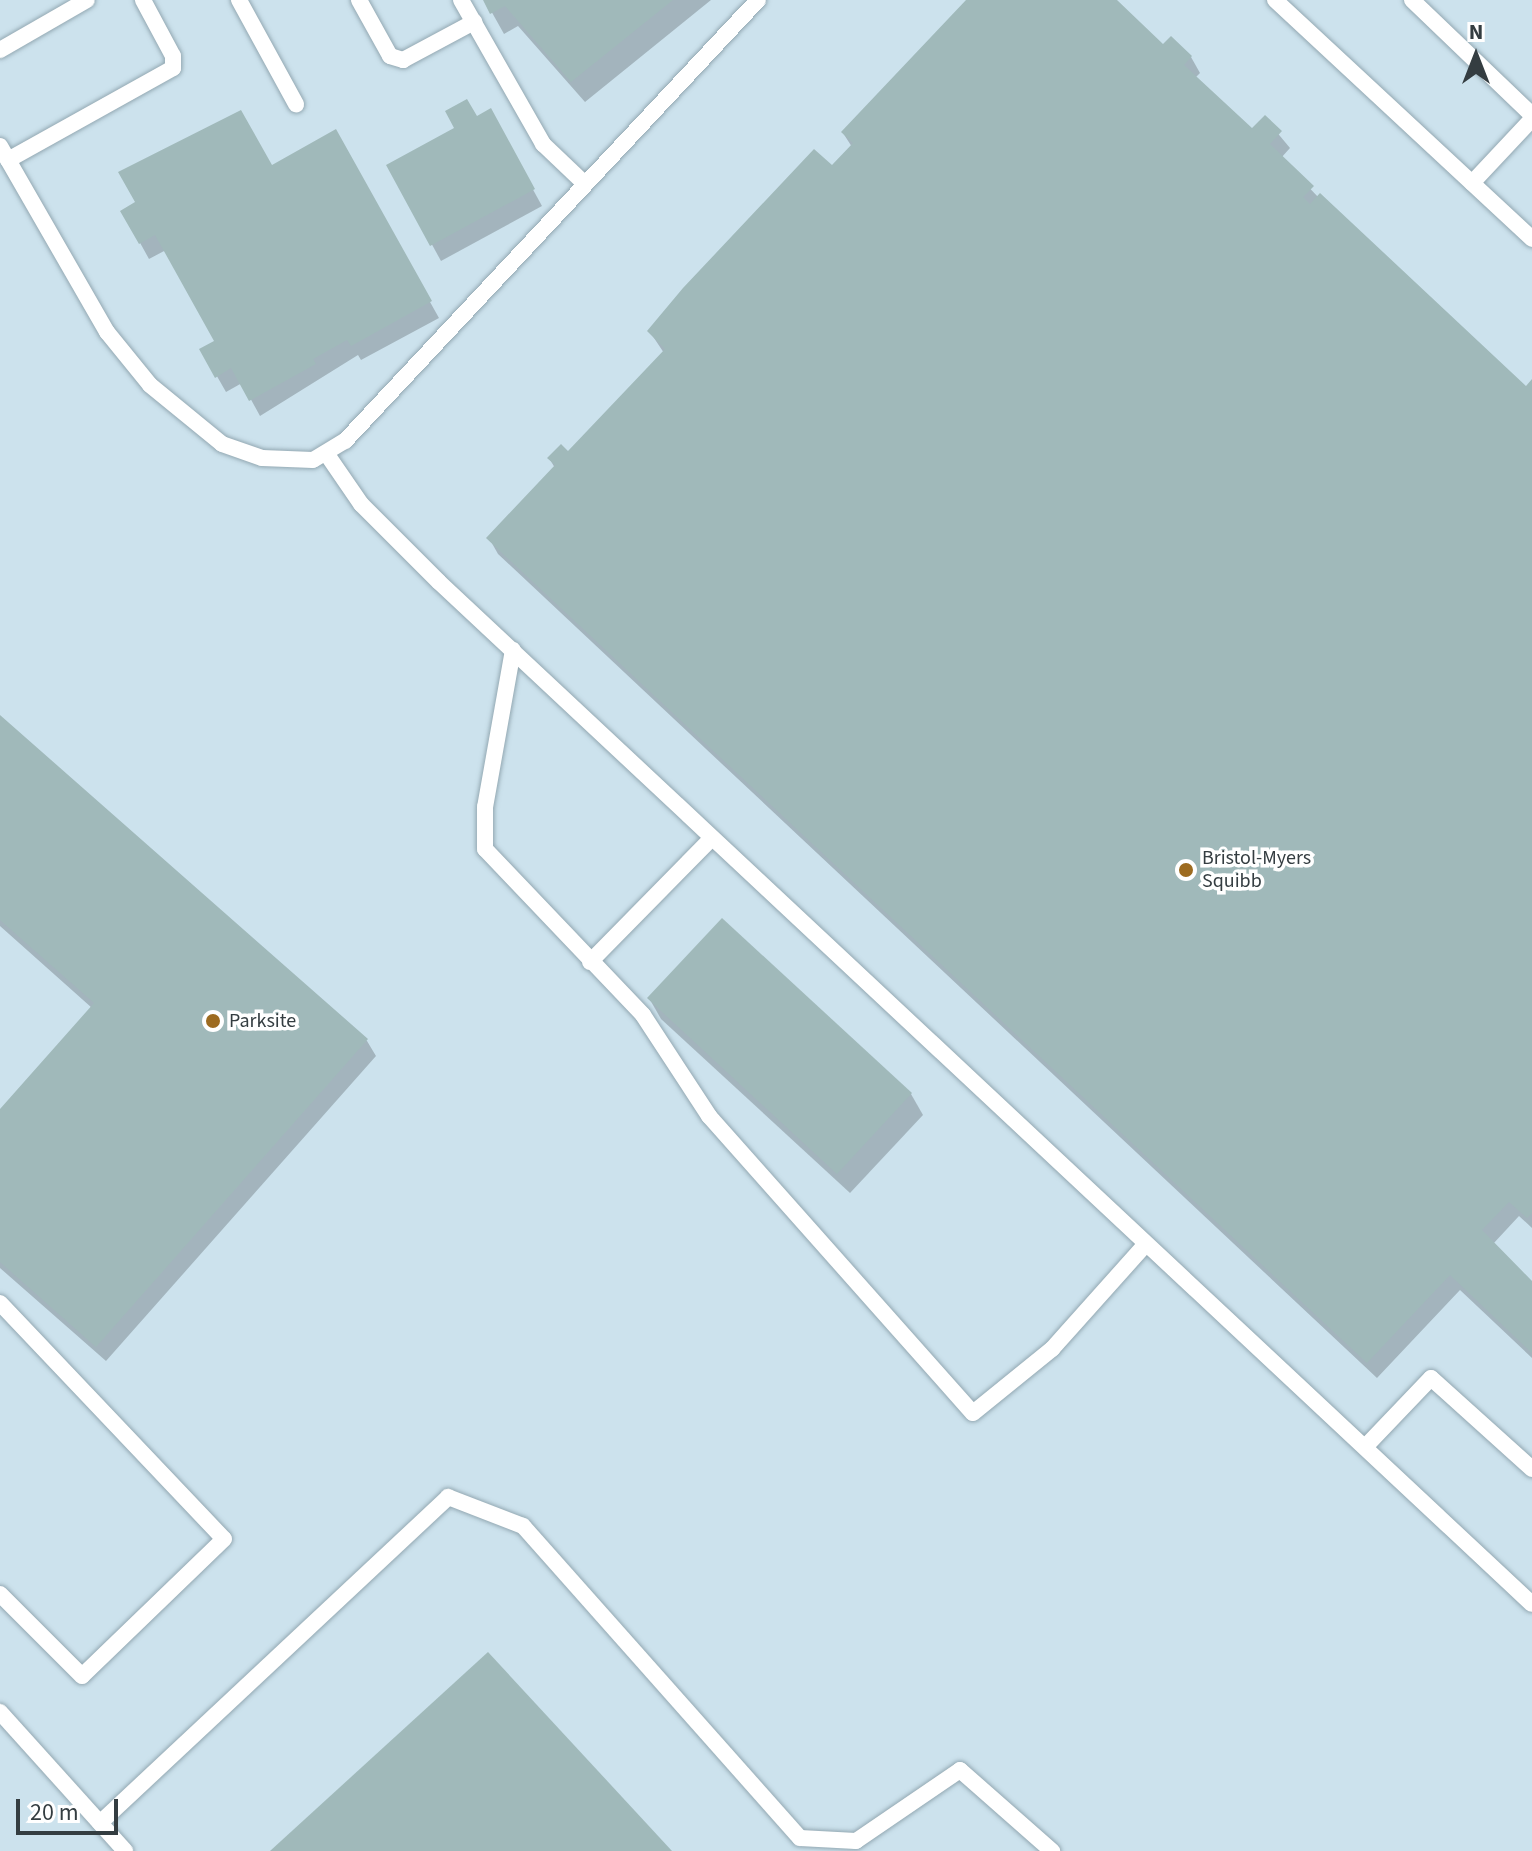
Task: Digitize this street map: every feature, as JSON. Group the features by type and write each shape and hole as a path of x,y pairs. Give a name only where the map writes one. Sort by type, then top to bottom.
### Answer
{"lane":[{"path":"0,50 87,0"},
{"path":"143,0 173,56 173,68 4,153 107,332 150,385 222,444 289,462 326,453 345,441 758,0"},
{"path":"239,0 296,104"},
{"path":"359,0 390,56 403,60 474,22"},
{"path":"461,0 543,144 585,184"},
{"path":"1275,0 1532,239"},
{"path":"1412,0 1532,117 1472,183"},
{"path":"326,453 361,504 711,839 1145,1245 1366,1446 1532,1604"},
{"path":"513,650 485,807 485,849 643,1015 709,1116 973,1413 1052,1349 1145,1245"},
{"path":"590,962 711,839"},
{"path":"0,1303 224,1539 82,1676 0,1594"},
{"path":"1366,1446 1431,1378 1532,1469"},
{"path":"100,1823 448,1497 523,1526 800,1838 856,1841 960,1770 1052,1851"},
{"path":"0,1712 125,1851"}],"building":[{"path":"483,0 673,0 571,82 505,6 490,14"},
{"name":"Bristol-Myers Squibb","path":"966,0 1117,0 1163,44 1171,36 1192,56 1184,65 1252,128 1265,115 1282,131 1270,144 1314,186 1303,197 1310,204 1320,193 1526,386 1532,379 1532,1213 1527,1218 1509,1202 1482,1230 1532,1281 1532,1353 1450,1275 1367,1363 486,538 555,465 547,458 561,444 568,451 665,349 647,331 683,288 814,149 832,165 853,143 841,132"},
{"path":"467,99 477,116 491,108 535,189 430,246 386,165 454,128 445,111"},
{"path":"241,110 272,165 336,129 432,301 351,346 347,340 313,359 316,364 249,401 231,368 215,378 199,349 214,341 155,235 139,244 120,211 135,202 118,172"},
{"name":"Parksite","path":"0,715 368,1039 96,1347 0,1262 0,1109 94,1003 0,920"},
{"path":"722,918 912,1093 837,1174 647,998"},
{"path":"488,1652 672,1851 270,1851"}],"place":[{"name":"Bristol-Myers Squibb","path":"1186,870"},
{"name":"Parksite","path":"213,1021"}]}
